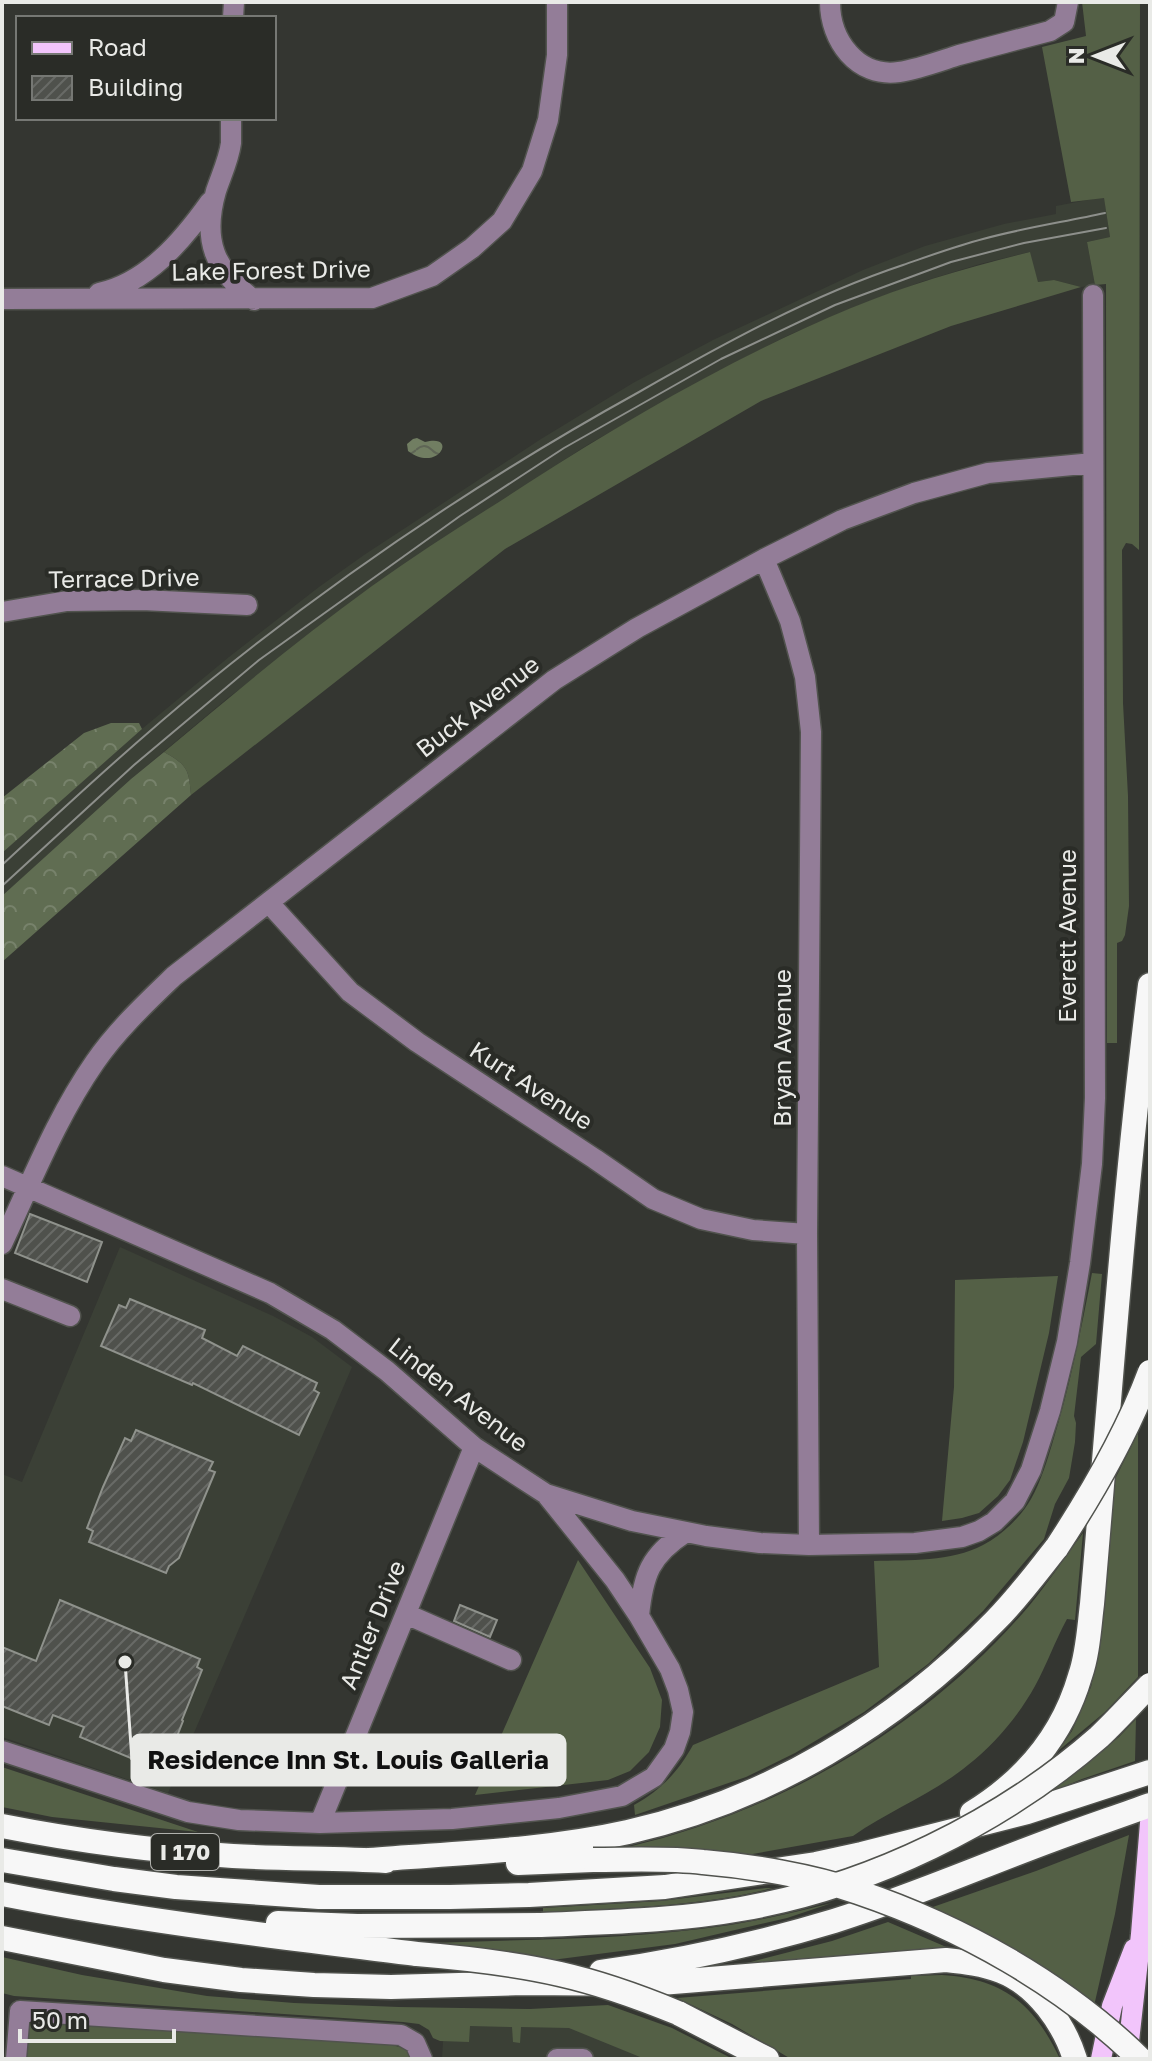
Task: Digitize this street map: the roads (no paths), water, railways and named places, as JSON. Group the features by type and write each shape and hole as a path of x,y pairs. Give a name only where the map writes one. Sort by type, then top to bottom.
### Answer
{"highway":[{"path":"930,1836 995,1799 1024,1774 1067,1713 1081,1676 1088,1641 1138,1086 1150,985"},
{"path":"369,1860 520,1849 602,1837 679,1818 756,1789 873,1726 907,1702 998,1619 1057,1547 1107,1465 1150,1372"},
{"path":"152,1919 357,1926 541,1925 660,1919 740,1910 820,1891 949,1838 1030,1791 1099,1737 1150,1685"},
{"path":"2,1860 114,1879 253,1894 363,1898 529,1895 665,1887 816,1864 1027,1812 1150,1772"},
{"path":"523,1983 616,1970 762,1941 932,1887 1150,1805"},
{"name":"I 170","path":"2,1826 169,1850 304,1860 369,1860"},
{"path":"369,1860 467,1865 657,1859 756,1868 857,1891 936,1923 1002,1957 1096,2020 1140,2059"},
{"path":"2,1894 152,1919 474,1959 559,1973 641,1998 678,2013 767,2059"},
{"path":"2,1938 135,1965 241,1980 391,1987 523,1983 648,1984 897,1962 946,1960 973,1963 1003,1972 1031,1990 1055,2017 1075,2059"}],"main road":[{"path":"1127,2059 1150,1823"},
{"path":"1101,2059 1112,2006 1141,1934"}],"street":[{"name":"Lake Forest Drive","path":"2,299 372,298 432,276 472,248 502,221 532,171 548,120 557,55 557,2"},
{"path":"830,2 830,17 843,48 867,68 898,72 1050,31 1066,12"},
{"path":"231,120 231,146 215,195 209,226 212,245 220,264 235,285 254,300"},
{"path":"70,299 111,291 141,276 189,232 215,195"},
{"name":"Everett Avenue","path":"962,1537 994,1522 1015,1501 1031,1470 1067,1342 1092,1164 1095,1098 1093,295"},
{"name":"Buck Avenue","path":"2,1244 65,1111 95,1062 126,1023 174,976 554,680 637,628 842,520 914,493 988,473 1093,463"},
{"name":"Bryan Avenue","path":"764,559 790,621 805,677 811,732 807,1234 809,1545"},
{"name":"Terrace Drive","path":"2,612 67,601 142,600 247,605"},
{"name":"Kurt Avenue","path":"269,903 350,992 417,1042 653,1199 701,1219 753,1230 807,1234"},
{"name":"Linden Avenue","path":"2,1176 283,1300 333,1330 387,1371 474,1447 546,1494 632,1521 760,1543 915,1543 962,1537"},
{"path":"2,1289 70,1316"},
{"name":"Antler Drive","path":"320,1823 474,1447"},
{"path":"2,1751 188,1812 239,1820 320,1823 452,1819 559,1808 622,1796 654,1777 674,1749 683,1712 678,1690 670,1669 615,1580 546,1494"},
{"path":"639,1616 641,1591 648,1569 663,1549 686,1532"},
{"path":"406,1614 511,1660"},
{"path":"16,2059 20,2011 401,2035 415,2043 422,2059"},
{"path":"557,2059 583,2059"}],"water":[{"path":"417,438 441,443 440,452 428,458 408,451 407,444"}],"tram line":[{"path":"2,865 154,727 310,603 416,528 582,424 735,339 868,277 983,239 1105,213"},
{"path":"2,886 134,765 259,660 460,516 564,448 721,359 835,305 951,262 1024,243 1106,228"}],"place":[{"name":"Residence Inn St. Louis Galleria","path":"125,1662"}]}
